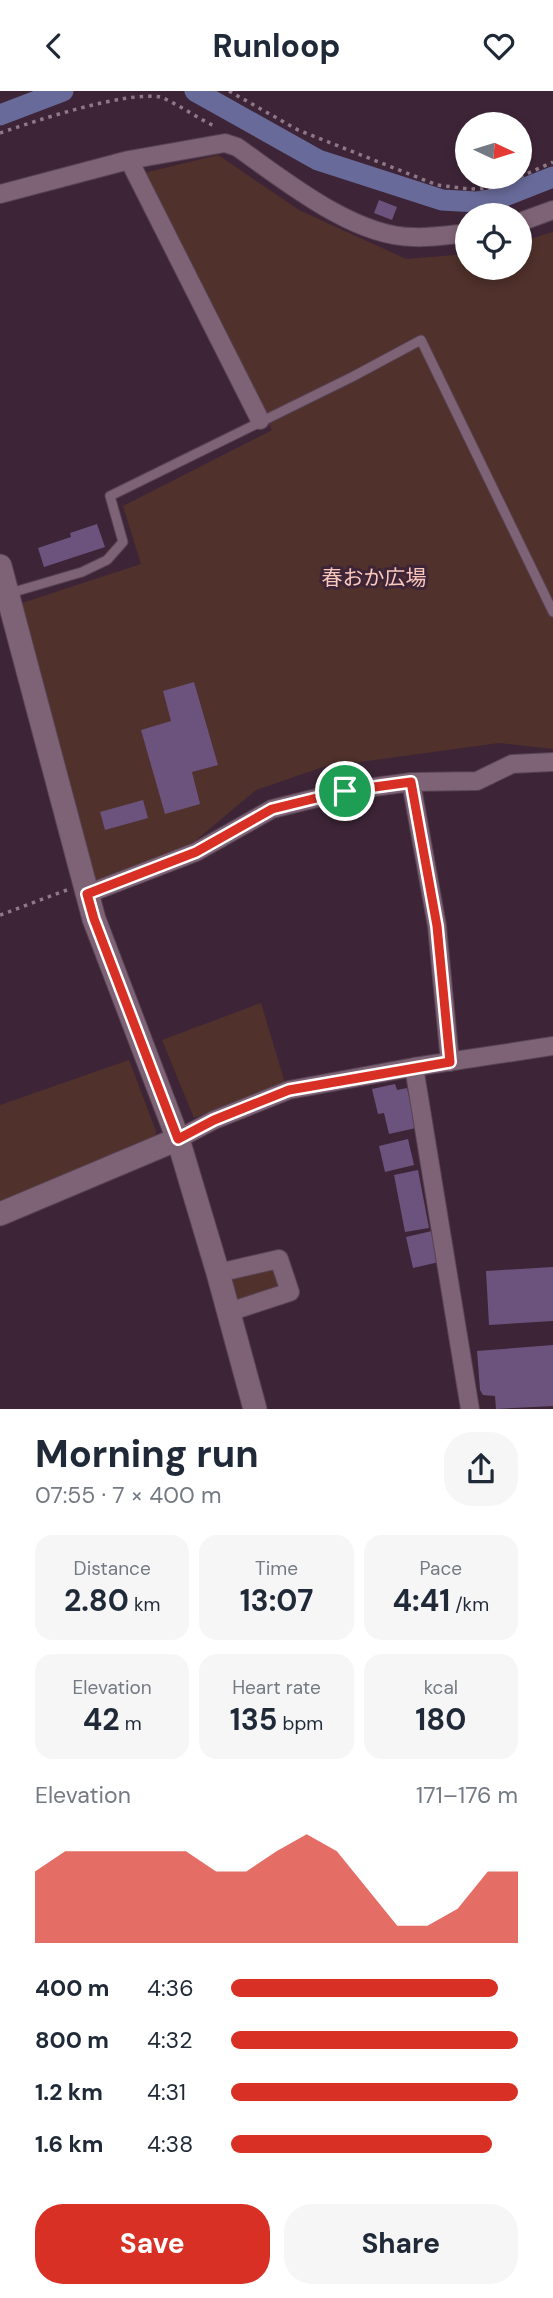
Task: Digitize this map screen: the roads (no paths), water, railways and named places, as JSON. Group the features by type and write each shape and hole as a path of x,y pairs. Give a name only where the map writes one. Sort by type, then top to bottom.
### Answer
{"street":[{"path":"0,194 129,160 225,143 237,147 300,190 364,228 411,238 455,234"},
{"path":"129,160 260,421"},
{"path":"532,218 553,210"},
{"path":"0,566 94,919 178,1139 255,1409"},
{"path":"85,889 196,852 272,809 345,791 411,782 477,781 512,764 553,762"},
{"path":"411,782 437,926 450,1062"},
{"path":"0,1213 289,1090 414,1067 553,1047"},
{"path":"414,1067 470,1409"},
{"path":"218,1273 279,1259 290,1292 229,1312"}],"lane":[{"path":"7,594 82,572 107,560 123,542 110,496 352,377 421,340 553,613"}],"waterway":[{"path":"0,115 63,91"},
{"path":"195,91 318,160 442,200 476,202 500,198 553,177"}],"park label":[{"name":"春おか広場","path":"374,578"}]}
